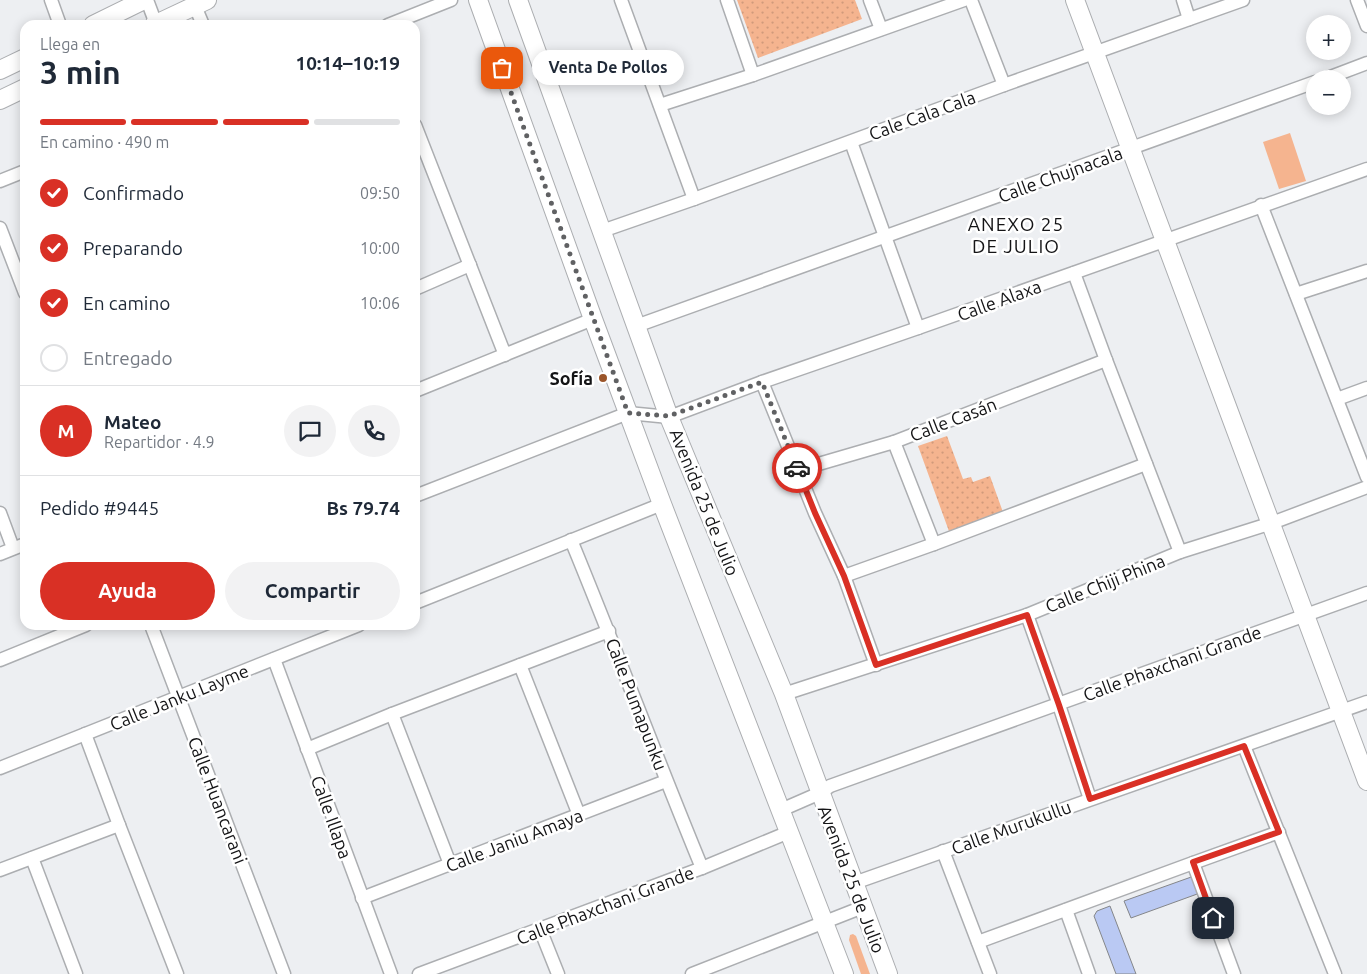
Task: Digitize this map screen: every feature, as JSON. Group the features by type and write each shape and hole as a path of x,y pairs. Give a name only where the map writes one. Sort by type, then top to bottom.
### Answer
{"main road":[{"path":"103,20 145,0"},
{"path":"478,0 662,504 844,974"},
{"name":"Avenida 25 de Julio","path":"518,0 669,416 784,694 888,974"},
{"path":"1075,0 1367,781"},
{"path":"164,20 201,3"},
{"path":"0,70 20,60"},
{"path":"0,100 20,90"}],"street":[{"path":"52,0 58,20"},
{"path":"145,0 153,20"},
{"path":"401,20 451,0"},
{"path":"622,0 694,199"},
{"path":"727,0 753,75"},
{"path":"870,0 882,29"},
{"path":"660,105 753,75 964,0"},
{"path":"971,0 1004,85"},
{"path":"1183,0 1190,19"},
{"name":"Cale Cala Cala","path":"602,231 1243,0"},
{"path":"1357,0 1367,26"},
{"path":"201,3 203,20"},
{"path":"1350,70 1367,64"},
{"name":"Calle Chujnacala","path":"636,326 1306,85"},
{"path":"420,138 505,355"},
{"path":"851,142 918,328"},
{"name":"Calle Alaxa","path":"628,413 669,416 1367,169"},
{"path":"0,181 20,173"},
{"path":"1262,205 1367,477"},
{"path":"0,228 20,280"},
{"path":"420,288 470,265"},
{"path":"1296,294 1367,270"},
{"path":"1074,273 1180,552"},
{"path":"420,389 593,319"},
{"name":"Calle Casán","path":"798,470 894,442 1106,360"},
{"path":"762,382 815,513 844,576 876,665"},
{"path":"1337,399 1367,388"},
{"path":"420,494 628,413"},
{"path":"894,442 934,544"},
{"path":"844,576 1146,464"},
{"name":"Calle Chiji Phina","path":"784,694 1027,615 1180,552 1272,523 1367,487"},
{"path":"420,601 662,504"},
{"path":"0,513 19,546 0,554"},
{"name":"Calle Pumapunku","path":"572,540 702,868"},
{"name":"Calle Phaxchani Grande","path":"781,810 820,794 830,786 1367,593"},
{"path":"1027,615 1090,799"},
{"path":"0,660 74,630"},
{"name":"Calle Huancarani","path":"153,630 284,974"},
{"name":"Calle Janku Layme","path":"0,768 346,630"},
{"path":"307,749 392,714 609,631"},
{"name":"Calle Illapa","path":"274,659 391,974"},
{"path":"520,665 579,815"},
{"name":"Calle Murukullu","path":"854,883 1367,702"},
{"path":"392,714 450,864"},
{"path":"85,734 176,974"},
{"path":"1244,746 1335,974"},
{"name":"Calle Janiu Amaya","path":"362,898 666,780"},
{"path":"0,870 119,825"},
{"name":"Calle Phaxchani Grande","path":"419,974 702,868 789,832"},
{"path":"978,942 1279,832"},
{"path":"943,851 990,974"},
{"path":"32,858 76,974"},
{"path":"1193,862 1234,974"},
{"path":"692,974 863,907"},
{"path":"1066,910 1089,974"},
{"path":"540,929 558,974"}],"shaded area":[{"path":"737,0 855,0 862,19 758,58"},
{"path":"1290,133 1306,181 1279,189 1263,142"},
{"path":"947,436 963,479 971,477 973,482 990,476 1004,515 950,534 918,446"},
{"path":"850,935 856,936 870,974 861,974 849,940"}],"building":[{"path":"1194,876 1200,893 1131,918 1124,901"},
{"path":"1110,906 1136,974 1116,974 1094,916 1097,911"}],"way so far":[{"path":"502,68 628,413 669,416 762,382 797,468"}],"place":[{"name":"Venta De Pollos","path":"502,68"},
{"name":"Sofía","path":"603,378"}],"district":[{"name":"ANEXO 25 DE JULIO","path":"1016,235"}],"route":[{"path":"797,468 844,576 876,665 1027,615 1090,799 1244,746 1279,832 1193,862 1213,918"}]}
